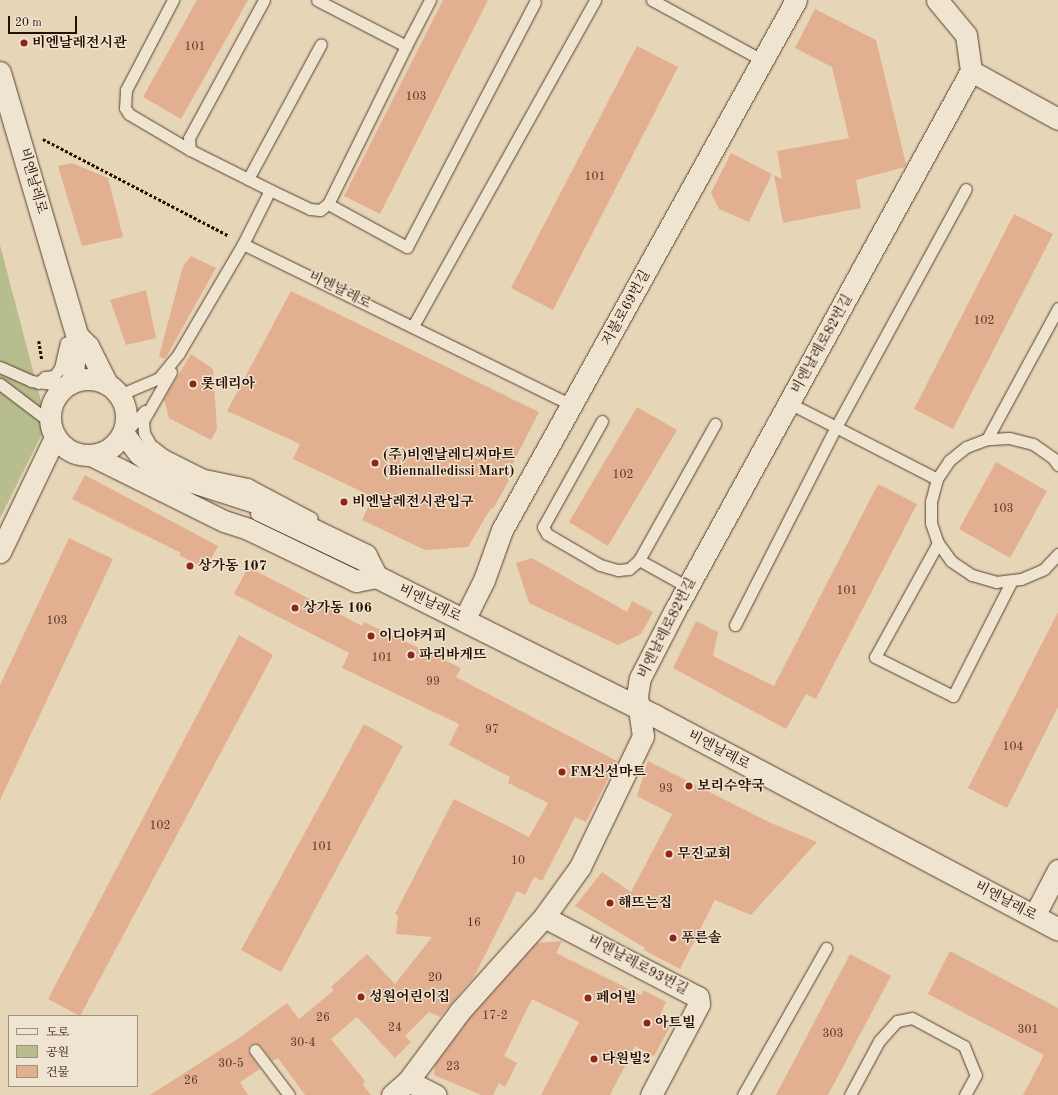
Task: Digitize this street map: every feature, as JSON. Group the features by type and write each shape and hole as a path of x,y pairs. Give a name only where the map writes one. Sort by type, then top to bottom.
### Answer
{"street":[{"name":"저불로69번길","path":"464,620 484,580 502,530 796,0"},
{"path":"937,0 966,35 971,70 1058,119"},
{"name":"비엔날레로82번길","path":"639,708 636,696 640,678 688,587 971,70"},
{"name":"비엔날레로","path":"0,73 77,335"},
{"path":"70,384 77,335"},
{"path":"77,335 88,346 124,406 124,434 107,450 91,455"},
{"path":"0,552 53,430 54,400 70,384 85,379 113,389"},
{"path":"53,430 73,453 91,455 224,521 248,529 356,581 372,567"},
{"name":"비엔날레로","path":"124,434 139,454 157,468 192,482 261,504 464,620 639,708 1058,929"},
{"path":"392,1095 408,1081 460,1011 544,917 580,867 637,752 643,736 639,708"},
{"path":"1034,916 1058,870"},
{"name":"비엔날레로93번길","path":"544,917 698,997 699,1004 651,1095"},
{"path":"408,1081 436,1095"}],"lane":[{"path":"173,0 126,90 125,108 129,114 190,150 310,209 320,210 328,204 430,0"},
{"path":"190,150 190,138 264,0"},
{"path":"317,0 406,46"},
{"path":"413,326 595,0"},
{"path":"652,0 762,60"},
{"path":"328,204 407,247 535,2"},
{"path":"248,179 321,44"},
{"path":"735,625 836,427 966,189"},
{"path":"113,389 159,378 179,353 244,244 270,190"},
{"name":"비엔날레로","path":"244,244 571,405"},
{"path":"987,439 1058,308"},
{"path":"38,383 45,377 54,376 60,368 66,343 77,335"},
{"path":"179,353 177,362 143,421 144,433 158,451 204,475 248,484 358,542 372,567"},
{"path":"0,367 38,383 70,384"},
{"path":"0,384 53,430"},
{"path":"124,434 153,402"},
{"path":"789,402 937,479"},
{"path":"602,421 543,527 547,534 600,565 618,570 629,569 639,560 715,424"},
{"path":"1056,559 1044,569 1021,580 996,582 972,576 951,561 938,543 931,523 931,500 937,479 949,461 961,452 987,439 1009,438 1033,444 1053,458 1058,465"},
{"path":"256,514 372,567"},
{"path":"938,543 875,657 953,696 1012,580"},
{"path":"639,560 688,587"},
{"path":"743,1095 826,948"},
{"path":"850,1095 879,1041 897,1021 912,1018 964,1046 976,1075 965,1095"},
{"path":"255,1050 289,1095"}],"path":[{"path":"18,130 44,139 244,244"}],"green space":[{"path":"0,245 47,424 0,518"}],"building":[{"path":"197,0 248,0 181,119 143,97"},
{"path":"443,0 488,0 380,214 344,196"},
{"path":"815,9 876,40 906,164 905,167 856,180 861,208 783,223 774,175 782,179 777,151 849,138 832,67 795,48"},
{"path":"637,46 678,67 553,310 511,288"},
{"path":"731,153 772,174 749,222 719,209 711,193"},
{"path":"72,163 108,178 123,237 82,246 58,166"},
{"path":"1014,214 1053,234 953,429 914,409"},
{"path":"191,256 216,268 165,359 159,356 183,266"},
{"path":"146,290 156,338 126,345 110,300"},
{"path":"291,291 539,412 509,471 513,473 493,509 491,508 468,547 425,550 362,520 373,497 293,459 300,444 227,411"},
{"name":"롯데리아","path":"191,354 213,369 217,429 211,440 169,418 164,399"},
{"path":"637,407 677,430 608,546 569,522"},
{"path":"996,462 1047,491 1010,558 959,529"},
{"path":"85,475 218,546 206,569 179,555 181,553 72,499"},
{"path":"878,484 917,504 816,699 806,694 786,729 673,668 696,621 718,632 713,656 774,686"},
{"path":"69,538 113,559 0,800 0,685"},
{"path":"532,558 627,612 632,601 653,612 641,634 618,645 529,603 516,563"},
{"path":"248,567 362,626 364,622 461,668 456,677 617,761 586,822 575,817 542,881 534,877 525,895 517,891 474,977 440,1017 429,1012 405,1036 411,1042 395,1058 357,1017 331,1039 365,1081 363,1085 371,1095 305,1095 278,1058 272,1061 261,1046 255,1043 250,1045 248,1051 260,1069 240,1082 248,1095 150,1095 239,1038 287,1003 299,1019 334,990 331,987 367,954 395,984 432,937 396,934 398,916 395,914 454,799 529,837 548,803 508,783 510,777 449,745 459,724 342,668 349,653 234,594"},
{"path":"1058,612 1058,707 1007,808 968,788"},
{"path":"239,635 273,655 81,1015 48,999"},
{"path":"364,724 403,746 281,972 241,950"},
{"path":"648,761 771,823 817,842 751,915 715,900 680,969 644,950 645,948 575,906 602,872 631,892 672,814 637,796"},
{"path":"562,941 556,953 641,995 643,990 666,1002 660,1015 671,1025 654,1056 635,1046 610,1095 541,1095 579,1022 532,999 504,1056 517,1063 505,1087 499,1083 493,1095 481,1095 434,1075 435,1065 469,1019 537,943"},
{"path":"950,951 1058,1008 1058,1095 1023,1095 1044,1055 928,994"},
{"path":"850,954 891,976 828,1095 776,1095"}],"place":[{"name":"비엔날레전시관","path":"24,43"},
{"name":"롯데리아","path":"193,384"},
{"name":"(주)비엔날레디씨마트 (Biennalledissi Mart)","path":"375,463"},
{"name":"비엔날레전시관입구","path":"344,502"},
{"name":"상가동 107","path":"190,566"},
{"name":"상가동 106","path":"295,608"},
{"name":"이디야커피","path":"371,636"},
{"name":"파리바게뜨","path":"411,655"},
{"name":"FM신선마트","path":"562,772"},
{"name":"보리수약국","path":"689,786"},
{"name":"무진교회","path":"669,854"},
{"name":"해뜨는집","path":"610,903"},
{"name":"푸른솔","path":"673,938"},
{"name":"성원어린이집","path":"361,997"},
{"name":"페어빌","path":"588,998"},
{"name":"아트빌","path":"647,1023"},
{"name":"다원빌2","path":"594,1059"}]}
